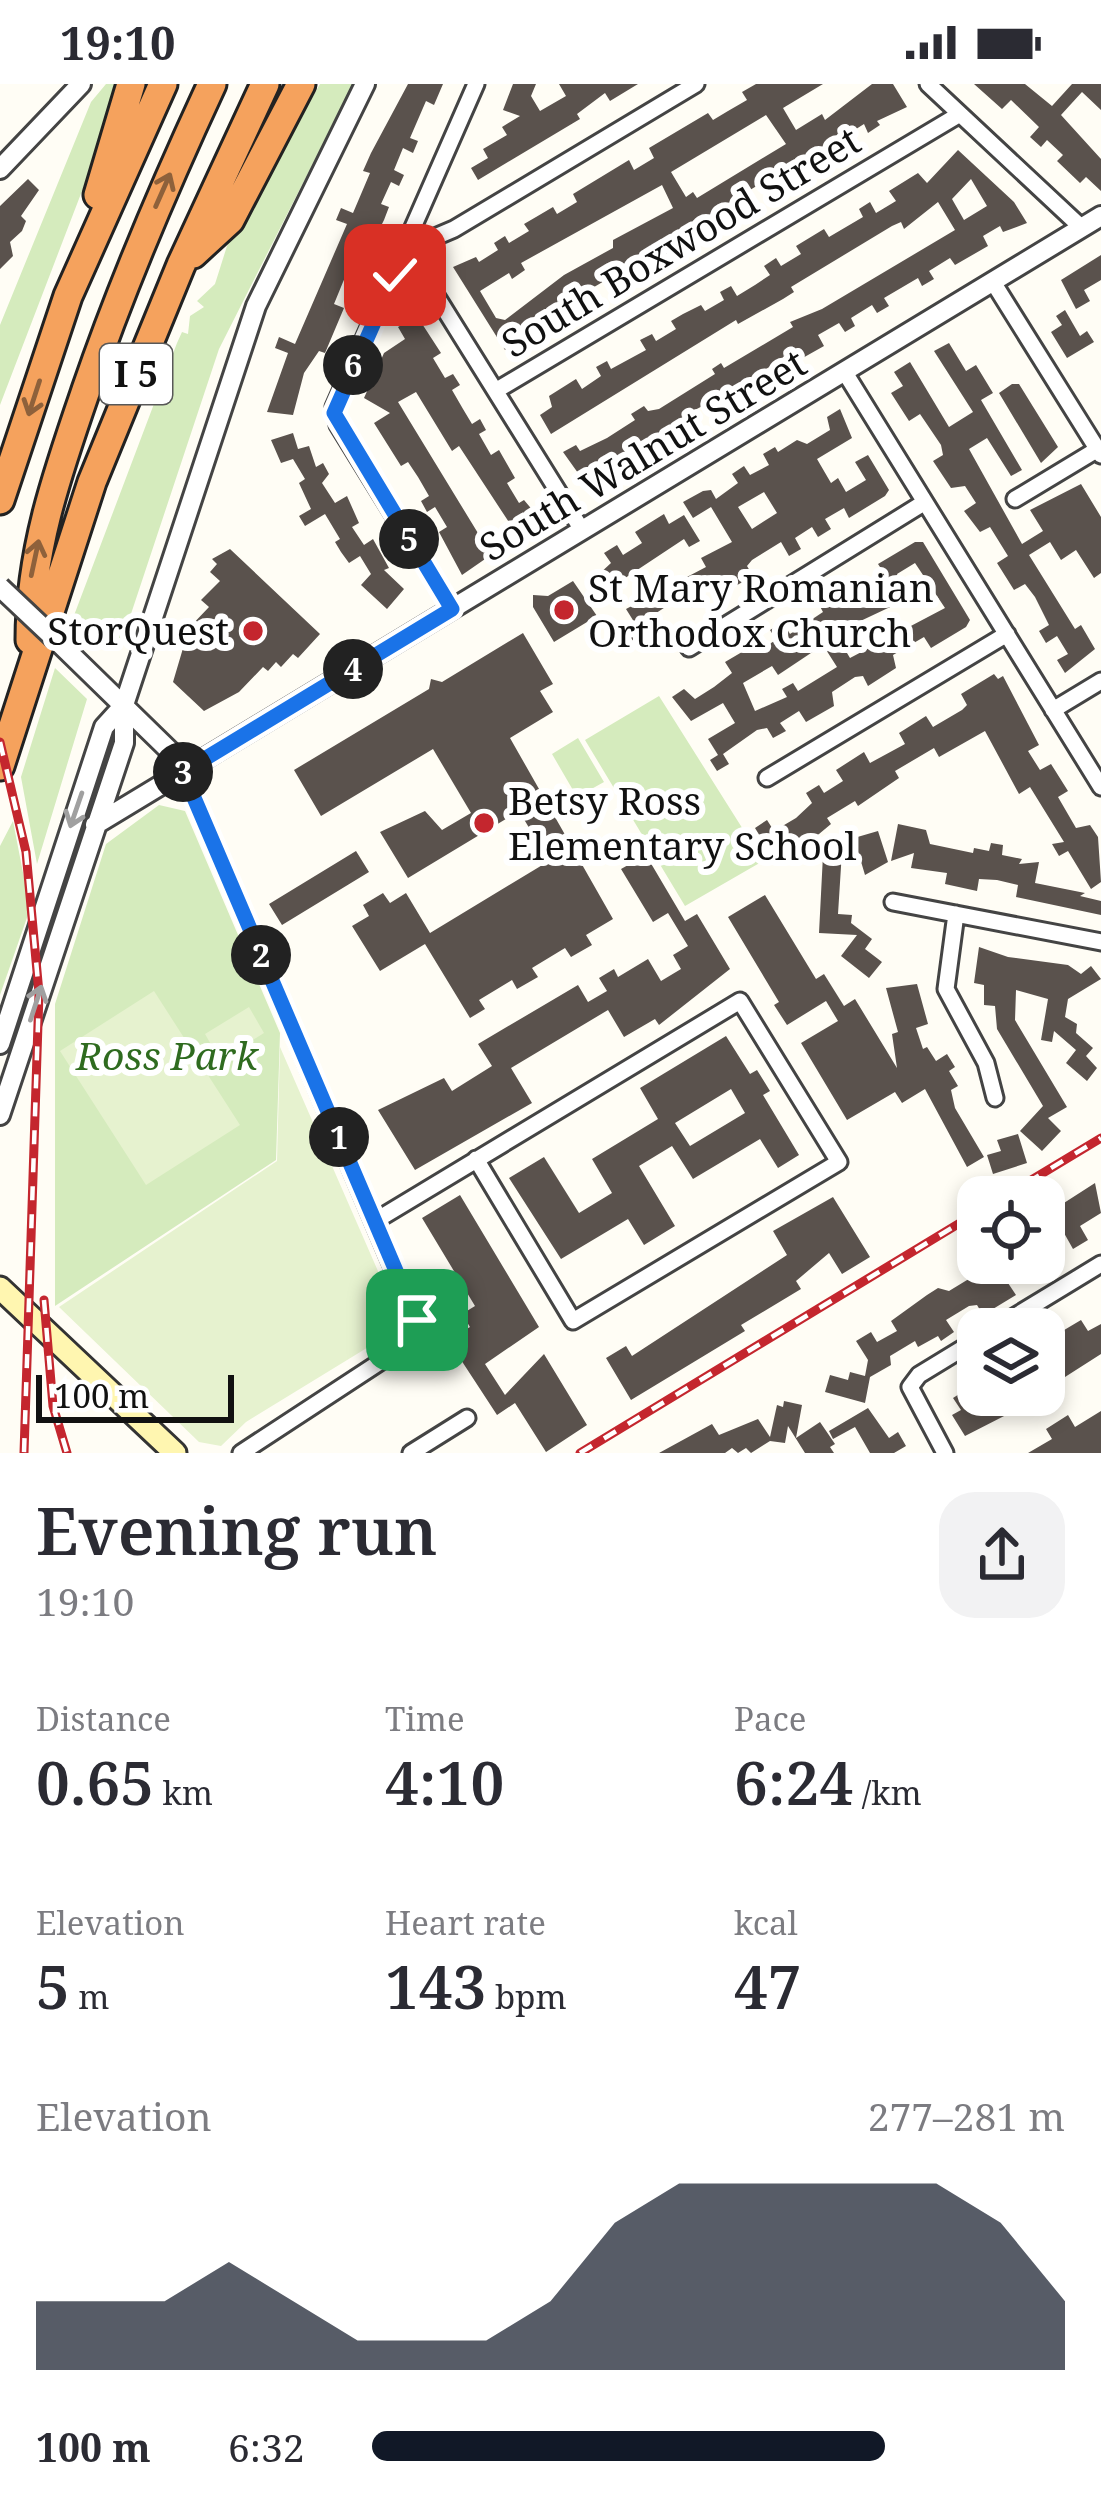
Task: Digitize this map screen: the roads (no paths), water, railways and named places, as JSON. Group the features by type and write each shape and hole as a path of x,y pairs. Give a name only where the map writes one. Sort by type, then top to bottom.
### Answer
{"highway":[{"path":"68,296 131,84"},
{"name":"I 5","path":"0,500 68,296 163,84"},
{"path":"30,674 30,583 54,482 144,232 212,84"},
{"name":"I 5","path":"0,766 77,523 181,265 265,84"},
{"path":"181,265 230,220 301,84"}],"main road":[{"path":"0,1288 175,1453"}],"street":[{"path":"0,169 80,84"},
{"path":"0,1115 124,743 124,705 256,306 365,84"},
{"path":"452,609 338,425 334,407 476,84"},
{"path":"407,249 454,229 696,84"},
{"path":"928,84 1082,228"},
{"name":"South Boxwood Street","path":"497,390 960,113"},
{"name":"South Walnut Street","path":"95,825 1101,216"},
{"path":"407,249 582,530"},
{"path":"993,282 1099,452 1015,499"},
{"path":"844,371 1101,788"},
{"path":"689,647 925,502"},
{"path":"0,587 174,755 419,1329 412,1342 241,1453"},
{"path":"767,778 1006,634"},
{"path":"1054,710 1101,682"},
{"path":"0,1044 104,727 124,705"},
{"path":"893,902 1101,942"},
{"path":"956,914 946,989 986,1063 995,1098"},
{"path":"375,1221 476,1159 740,1001 839,1162 573,1322 476,1159"},
{"path":"1029,1308 1101,1264"},
{"path":"945,1453 910,1387 919,1375 957,1352"},
{"path":"411,1453 466,1418"}],"railway":[{"path":"0,742 26,852 39,993 24,1453"},
{"path":"1038,1176 1101,1138"},
{"path":"580,1453 957,1225"},
{"path":"44,1300 53,1406 67,1453"}],"place":[{"name":"St Mary Romanian Orthodox Church","path":"564,610"},
{"name":"StorQuest","path":"253,631"},
{"name":"Betsy Ross Elementary School","path":"484,823"}],"park label":[{"name":"Ross Park","path":"167,1056"}]}
